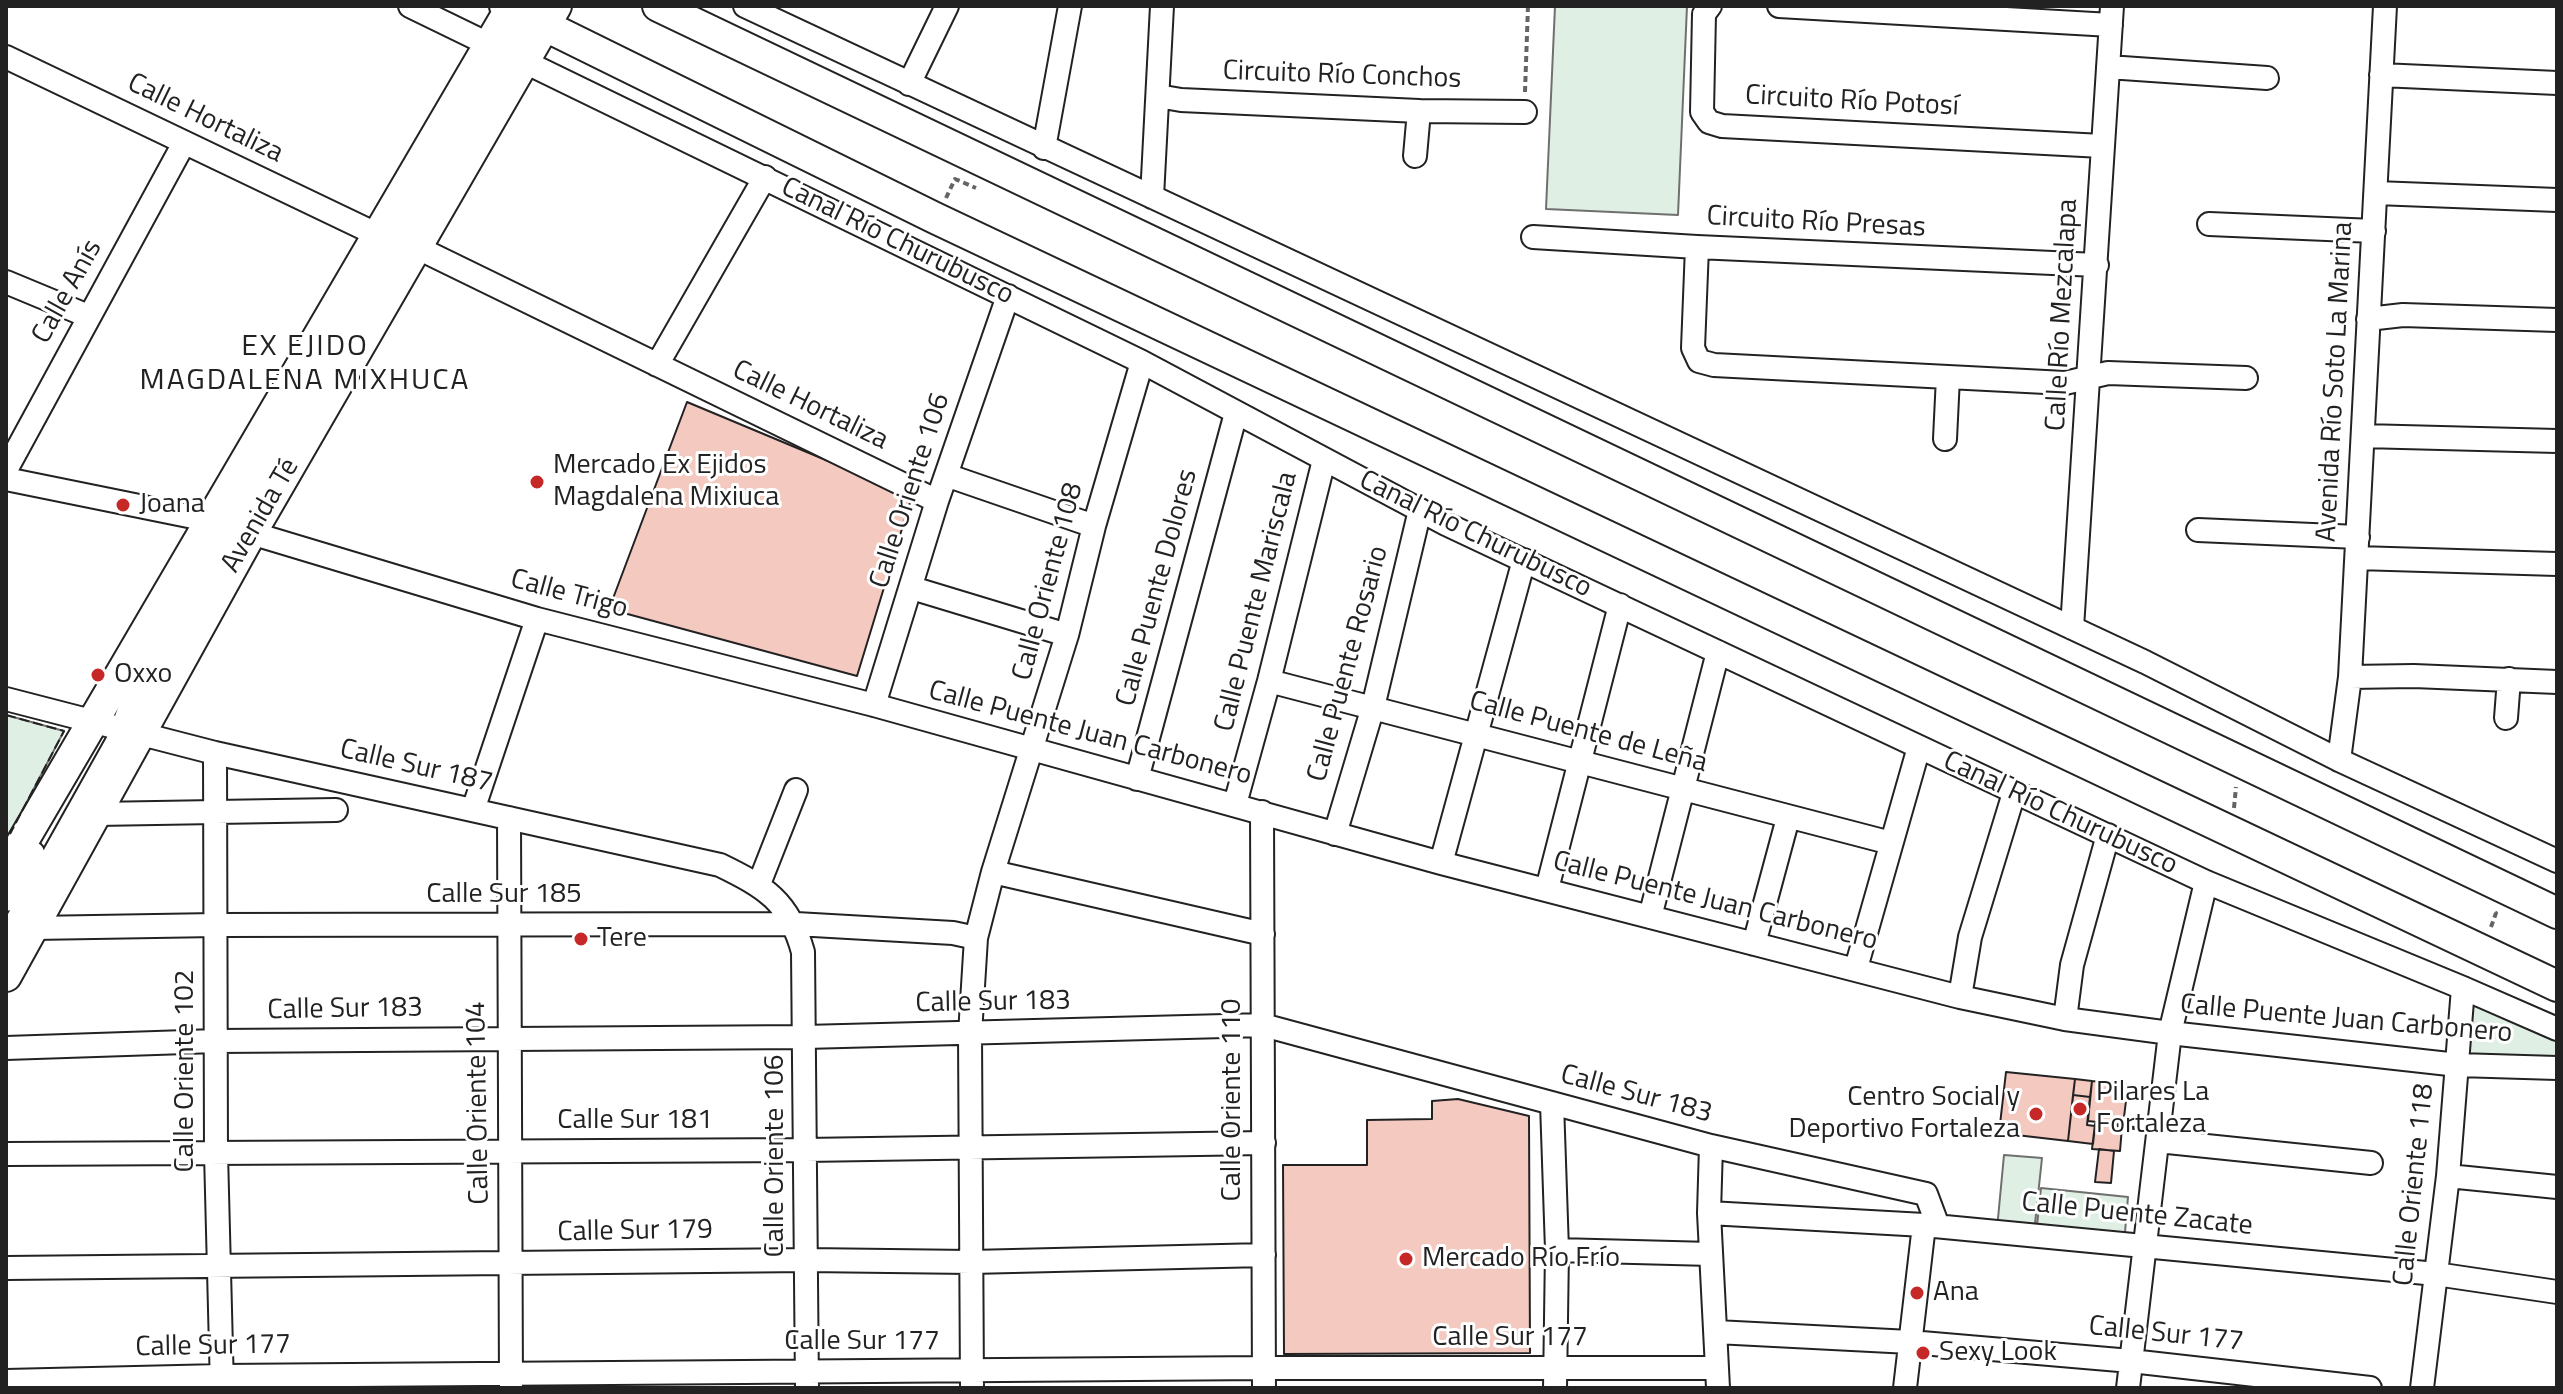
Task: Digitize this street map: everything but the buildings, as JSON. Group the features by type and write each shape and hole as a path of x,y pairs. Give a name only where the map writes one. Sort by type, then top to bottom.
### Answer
{"main road":[{"path":"658,6 2557,913"},
{"path":"507,52 527,11"},
{"path":"507,52 527,11"},
{"name":"Canal Río Churubusco","path":"527,11 935,218 2557,986"},
{"name":"Avenida Té","path":"6,976 19,934 96,814 118,724 208,520 378,235 507,52"},
{"name":"Avenida Té","path":"6,870 118,724 251,533 416,247 507,52"}],"street":[{"name":"Canal Río Churubusco","path":"410,6 1142,362 1420,510 1524,560 2206,882 2557,1029"},
{"path":"745,6 770,12 909,84 2072,628 2339,760 2557,861"},
{"path":"909,84 947,6"},
{"path":"1044,148 1070,6"},
{"path":"1152,197 1162,6"},
{"path":"1779,6 2111,16"},
{"name":"Avenida Río Soto La Marina","path":"2339,760 2350,677 2385,6"},
{"name":"Circuito Río Potosí","path":"1707,10 1702,112 1709,122 1722,126 2102,146"},
{"name":"Calle Río Mezcalapa","path":"2072,628 2111,16"},
{"path":"6,900 118,724 507,52"},
{"name":"Calle Hortaliza","path":"6,57 378,235"},
{"path":"2108,67 2267,78"},
{"path":"2381,75 2557,83"},
{"name":"Circuito Río Conchos","path":"1158,96 1181,100 1419,111 1525,112"},
{"path":"1415,156 1419,111"},
{"name":"Calle Anís","path":"6,470 184,143"},
{"path":"657,365 765,177"},
{"path":"2376,193 2557,200"},
{"path":"2209,224 2374,231"},
{"name":"Circuito Río Presas","path":"1533,237 2097,265"},
{"name":"Calle Hortaliza","path":"416,247 937,501"},
{"path":"1697,247 1693,348 1699,361 1714,365 2065,383 2108,373 2246,378"},
{"path":"6,282 88,316"},
{"name":"Calle Oriente 106","path":"874,705 937,501 1008,296"},
{"path":"2368,319 2403,315 2557,320"},
{"name":"Calle Oriente 108","path":"972,1380 970,1034 976,938 993,872 1067,635 1094,526 1142,362"},
{"path":"1945,439 1948,377"},
{"name":"Calle Puente Dolores","path":"1137,779 1236,413"},
{"path":"2363,436 2557,441"},
{"name":"Calle Puente Mariscala","path":"1235,804 1324,460"},
{"path":"946,475 1094,526"},
{"path":"6,479 208,520"},
{"name":"Calle Puente Rosario","path":"1335,834 1373,707 1420,510"},
{"path":"2198,530 2357,548 2557,564"},
{"name":"Calle Trigo","path":"251,533 537,619 874,705"},
{"path":"1441,863 1524,560"},
{"path":"912,588 1067,635"},
{"path":"1547,889 1620,605"},
{"path":"473,810 537,619"},
{"path":"1650,917 1718,652"},
{"path":"2350,677 2557,682"},
{"path":"2506,718 2509,679"},
{"name":"Calle Puente de Leña","path":"1269,681 1891,843"},
{"name":"Calle Sur 187","path":"6,699 118,724 215,753 720,865 759,884 796,924"},
{"name":"Calle Puente Juan Carbonero","path":"874,705 1441,863 1960,997 2065,1019 2170,1033 2458,1065 2557,1068"},
{"path":"19,934 118,724"},
{"path":"1856,968 1919,747"},
{"name":"Calle Oriente 102","path":"215,753 216,1153 221,1382"},
{"path":"759,884 796,790"},
{"path":"1960,997 1970,937 2014,793"},
{"path":"96,814 336,810"},
{"name":"Calle Oriente 110","path":"1262,812 1264,1378"},
{"name":"Calle Oriente 104","path":"509,818 511,1382"},
{"path":"1754,944 1788,818"},
{"path":"2065,1019 2072,965 2108,835"},
{"path":"993,872 1263,934"},
{"path":"2128,1388 2170,1033 2206,882"},
{"name":"Calle Oriente 106","path":"796,924 803,952 807,1380"},
{"name":"Calle Sur 185","path":"19,934 216,925 796,924 953,933 976,938"},
{"name":"Calle Oriente 118","path":"2422,1388 2448,1176 2463,988"},
{"name":"Calle Sur 183","path":"6,1048 216,1041 970,1034 1263,1025 1711,1146 1926,1194 1931,1226"},
{"path":"1552,1103 1557,1250 1555,1378"},
{"path":"2158,1141 2371,1163"},
{"name":"Calle Sur 181","path":"6,1154 805,1150 1264,1143"},
{"path":"1711,1146 1709,1213 1717,1378"},
{"path":"2448,1176 2557,1187"},
{"name":"Calle Puente Zacate","path":"1709,1213 1931,1226 2436,1274 2557,1292"},
{"path":"1905,1388 1931,1226"},
{"path":"1557,1250 1711,1254"},
{"name":"Calle Sur 179","path":"6,1268 807,1260 971,1262 1264,1255"},
{"name":"Calle Sur 177","path":"1716,1332 1910,1342 2131,1361 2370,1388"},
{"name":"Calle Sur 177","path":"6,1381 1717,1378"}],"path":[{"path":"1525,112 1528,6"},
{"path":"935,218 955,179 984,191"},
{"path":"2482,953 2496,913 2485,908"}],"green space":[{"path":"1555,6 1687,6 1678,215 1546,209"},
{"path":"6,715 64,731 6,842"},
{"path":"2472,1001 2557,1037 2557,1063 2464,1059"},
{"path":"2004,1155 2042,1158 2034,1233 1997,1229"},
{"path":"2041,1188 2128,1197 2124,1244 2036,1235"}],"fence":[{"path":"6,715 64,731 10,834"}],"wall":[{"path":"2122,1127 2135,1128"}],"place":[{"name":"Mercado Ex Ejidos Magdalena Mixiuca","path":"537,482"},
{"name":"Joana","path":"123,505"},
{"name":"Oxxo","path":"98,675"},
{"name":"Tere","path":"581,939"},
{"name":"Pilares La Fortaleza","path":"2080,1109"},
{"name":"Centro Social y Deportivo Fortaleza","path":"2036,1114"},
{"name":"Mercado Río Frío","path":"1406,1259"},
{"name":"Ana","path":"1917,1293"},
{"name":"Sexy Look","path":"1923,1353"}],"district":[{"name":"EX EJIDO MAGDALENA MIXHUCA","path":"305,365"}]}
